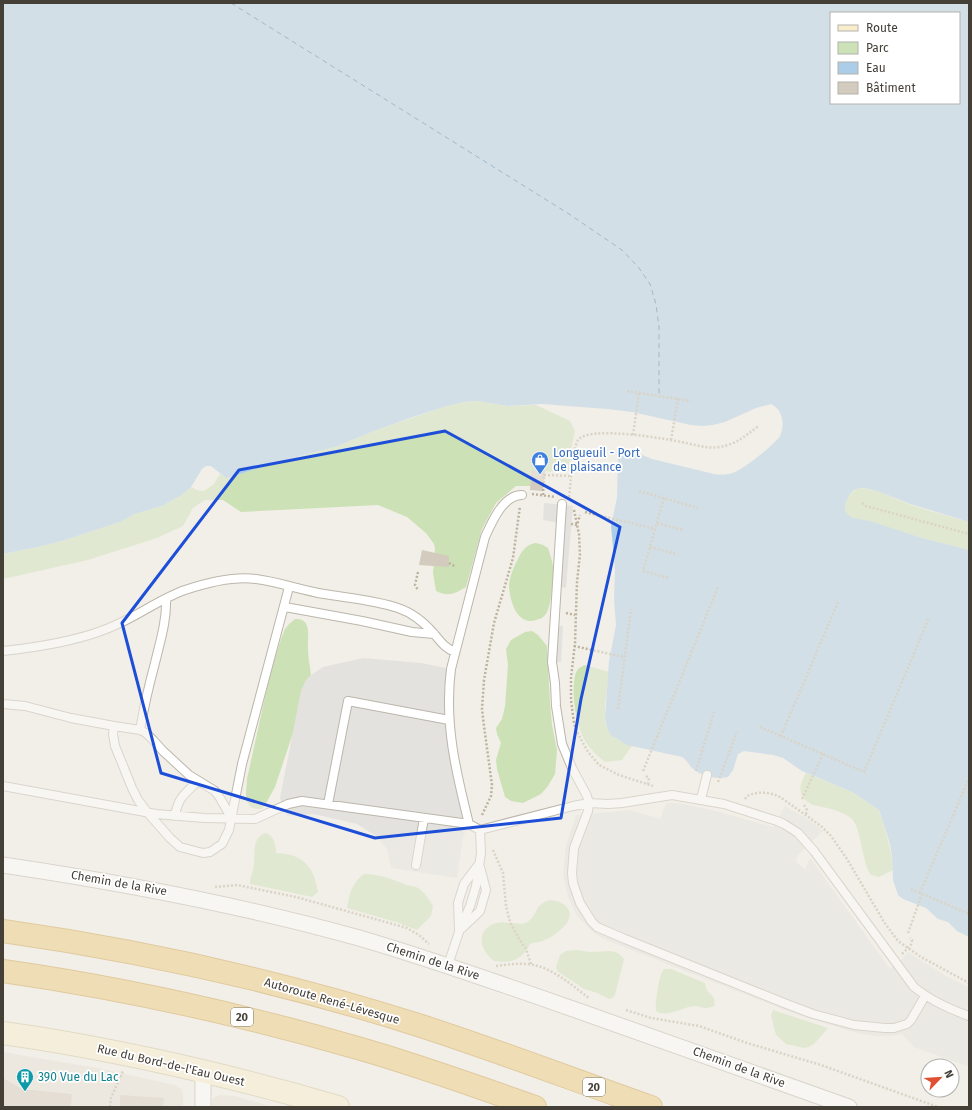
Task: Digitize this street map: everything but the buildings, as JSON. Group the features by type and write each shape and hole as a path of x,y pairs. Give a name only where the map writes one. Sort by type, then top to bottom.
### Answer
{"highway":[{"name":"Autoroute René-Lévesque","path":"3,932 128,952 280,986 447,1035 651,1107"},
{"name":"20","path":"3,972 156,998 264,1023 384,1056 535,1107"}],"street":[{"name":"Chemin de la Rive","path":"3,865 92,878 200,898 352,936 448,965 522,990 849,1107"},
{"name":"Rue du Bord-de-l'Eau Ouest","path":"3,1033 90,1047 203,1071 338,1107"},
{"path":"203,1071 203,1107"}],"lane":[{"path":"468,824 455,768 449,720 449,687 455,652 487,533 496,516 507,502 515,496 522,495"},
{"path":"562,504 552,662 556,706 562,744 572,768 588,796 588,811 574,848 572,873 573,883 580,904 586,915 598,927 625,939 789,1005 813,1014 854,1025 894,1028 907,1024 912,1020 925,996"},
{"path":"3,651 56,643 106,629 121,623 185,590 226,580 242,578 256,579 289,587 398,608 415,616 444,646 455,652"},
{"path":"114,726 113,734 115,746 138,800 170,838 186,850 203,852 210,852 222,844 229,830 232,819 236,791 246,750 272,649 285,607 289,587"},
{"path":"140,730 163,627 166,599"},
{"path":"285,607 412,632 434,634"},
{"path":"328,804 348,701 449,720"},
{"path":"3,704 25,706 71,718 140,730 146,733 179,766 198,781 215,791 232,819"},
{"path":"701,799 707,775"},
{"path":"175,816 178,802 183,795 198,781"},
{"path":"3,786 175,816 255,819 295,802 311,801 468,824 480,830 530,816 589,804 608,804 672,795 724,804 777,821 798,833 823,862 908,979 925,996 937,1003 969,1016"},
{"path":"416,865 424,818"},
{"path":"459,932 480,911 486,890 480,863 480,830"},
{"path":"448,965 459,932 458,903 464,884 480,863"}],"path":[{"path":"627,391 691,401"},
{"path":"633,435 639,393"},
{"path":"671,440 678,399"},
{"path":"571,502 569,498 576,446 581,437 585,435 633,435 708,447 718,447 735,443 758,426"},
{"path":"543,495 544,475 572,476"},
{"path":"532,490 532,494 569,498"},
{"path":"639,491 698,508"},
{"path":"664,498 643,571 669,578"},
{"path":"862,503 866,506 969,534"},
{"path":"482,815 491,796 492,785 482,709 484,680 494,623 513,558 520,506"},
{"path":"573,506 578,525 580,543 571,678 571,700 574,723 582,743 591,757 599,765 620,775 656,787"},
{"path":"585,512 655,529"},
{"path":"578,525 580,515"},
{"path":"657,523 683,530"},
{"path":"572,524 578,525"},
{"path":"650,546 676,554"},
{"path":"449,563 456,567"},
{"path":"418,572 415,585 418,590"},
{"path":"643,771 718,587"},
{"path":"781,736 838,602"},
{"path":"618,709 631,609"},
{"path":"564,613 576,615"},
{"path":"760,727 864,772 929,618"},
{"path":"574,646 624,656"},
{"path":"694,775 714,712"},
{"path":"718,782 737,732"},
{"path":"802,799 823,754"},
{"path":"646,776 649,778 648,785"},
{"path":"908,933 921,894 969,778"},
{"path":"745,800 747,796 758,793 774,794 806,814 821,826 840,847 884,922 898,940 909,949 969,983"},
{"path":"804,805 806,814"},
{"path":"493,850 503,873 508,918 513,930 526,949 531,964"},
{"path":"911,889 969,914"},
{"path":"909,949 913,942 910,938"},
{"name":"Chemin de la Rive","path":"491,966 531,964 555,974 590,999"},
{"name":"Chemin de la Rive","path":"619,1008 651,1018 691,1023 747,1043 821,1065 938,1107"},
{"path":"110,1107 111,1098 123,1071"}],"highlighted area":[{"path":"445,431 620,527 581,699 561,818 375,838 161,773 122,623 239,470"}],"shaded area":[{"path":"544,503 573,506 566,588 556,586 560,523 543,520"},
{"path":"553,625 563,626 561,662 552,662"},
{"path":"363,658 421,663 451,669 448,704 469,824 463,837 457,878 391,868 387,849 376,836 357,824 314,814 287,816 280,798 301,691 305,682 311,675 323,667"},
{"path":"666,803 678,803 712,810 773,827 785,806 811,821 823,831 798,855 796,862 805,869 810,858 890,969 908,952 946,976 969,987 969,1067 960,1064 960,1058 944,1058 914,1047 902,1034 876,1036 857,1033 798,1015 616,944 600,937 592,931 577,916 568,897 563,875 566,846 576,815 630,810 660,819"},
{"path":"3,1052 97,1068 175,1085 181,1089 183,1095 183,1107 3,1107"},
{"path":"220,1095 235,1096 272,1107 211,1107 213,1098"}],"green space":[{"path":"477,401 508,406 536,405 570,421 575,431 571,449 569,471 555,472 531,470 530,486 516,486 496,503 482,529 466,587 455,593 444,594 436,591 433,573 435,549 434,544 426,533 407,517 378,505 241,512 223,500 205,500 193,508 183,526 157,538 88,560 3,579 3,554 65,540 120,522 135,514 162,506 182,495 191,487 204,491 214,484 220,474 226,478 234,476 278,462 338,446 374,431 444,407 463,402"},
{"path":"861,488 874,490 911,505 969,522 969,550 920,538 869,521 848,516 844,508 848,497 851,493"},
{"path":"536,543 548,548 553,566 553,584 548,611 540,619 529,621 519,616 516,611 511,599 509,584 510,577 522,552 529,545"},
{"path":"295,619 301,620 307,625 308,656 311,675 305,682 294,730 275,787 265,805 261,809 256,809 250,807 247,802 247,779 271,670 285,629"},
{"path":"532,631 538,635 547,646 552,725 557,750 555,774 548,786 541,794 523,803 511,801 505,797 497,769 496,760 501,743 496,728 502,719 505,706 508,665 506,649 511,640 525,632"},
{"path":"585,665 609,672 605,710 606,726 608,731 613,736 632,746 622,760 605,762 591,750 582,735 575,710 574,683 575,674 579,668"},
{"path":"806,773 852,792 879,810 890,847 893,870 879,877 871,875 865,862 860,837 855,823 851,818 837,811 813,805 804,799 800,791 800,787"},
{"path":"265,833 271,836 275,844 276,853 293,856 300,859 310,868 314,875 318,892 312,897 250,884 254,866 254,850 256,842"},
{"path":"364,874 381,876 419,888 426,895 433,906 431,916 417,930 396,922 347,908 350,893 356,881"},
{"path":"551,900 564,904 568,908 570,916 565,926 544,940 530,944 527,950 515,960 506,962 494,961 489,956 482,945 483,933 488,927 498,922 518,924 527,922 531,919 541,904"},
{"path":"577,950 590,952 611,951 618,953 624,959 613,998 609,999 584,989 557,971 556,967 560,955 566,951"},
{"path":"664,969 671,969 705,983 707,990 714,998 714,1006 704,1008 693,1006 670,1013 661,1013 656,1011 660,976"},
{"path":"773,1010 828,1028 814,1044 809,1047 804,1048 786,1044 776,1035 771,1015"}],"water":[{"path":"3,3 969,3 969,522 910,504 870,489 861,488 854,490 850,494 845,504 845,510 847,514 853,518 870,521 922,538 969,550 969,937 957,931 948,922 938,919 926,908 903,899 898,895 893,880 890,844 879,810 852,792 802,771 783,758 744,751 738,754 733,770 728,777 709,777 696,771 682,757 627,745 612,736 608,731 605,717 609,661 616,625 614,600 615,570 611,525 617,498 618,457 629,452 714,474 732,473 740,470 759,456 780,436 782,432 782,418 775,406 771,404 756,408 725,422 703,426 691,425 632,412 607,409 542,404 508,406 477,401 463,402 413,417 338,446 226,478 211,466 206,466 202,469 191,487 182,495 162,506 135,514 120,522 38,547 3,554"}],"ferry route":[{"path":"231,3 569,214 622,250 639,268 650,284 656,304 659,327 659,396"}],"place":[{"name":"Longueuil - Port de plaisance","path":"540,475"},
{"name":"390 Vue du Lac","path":"25,1092"}]}
